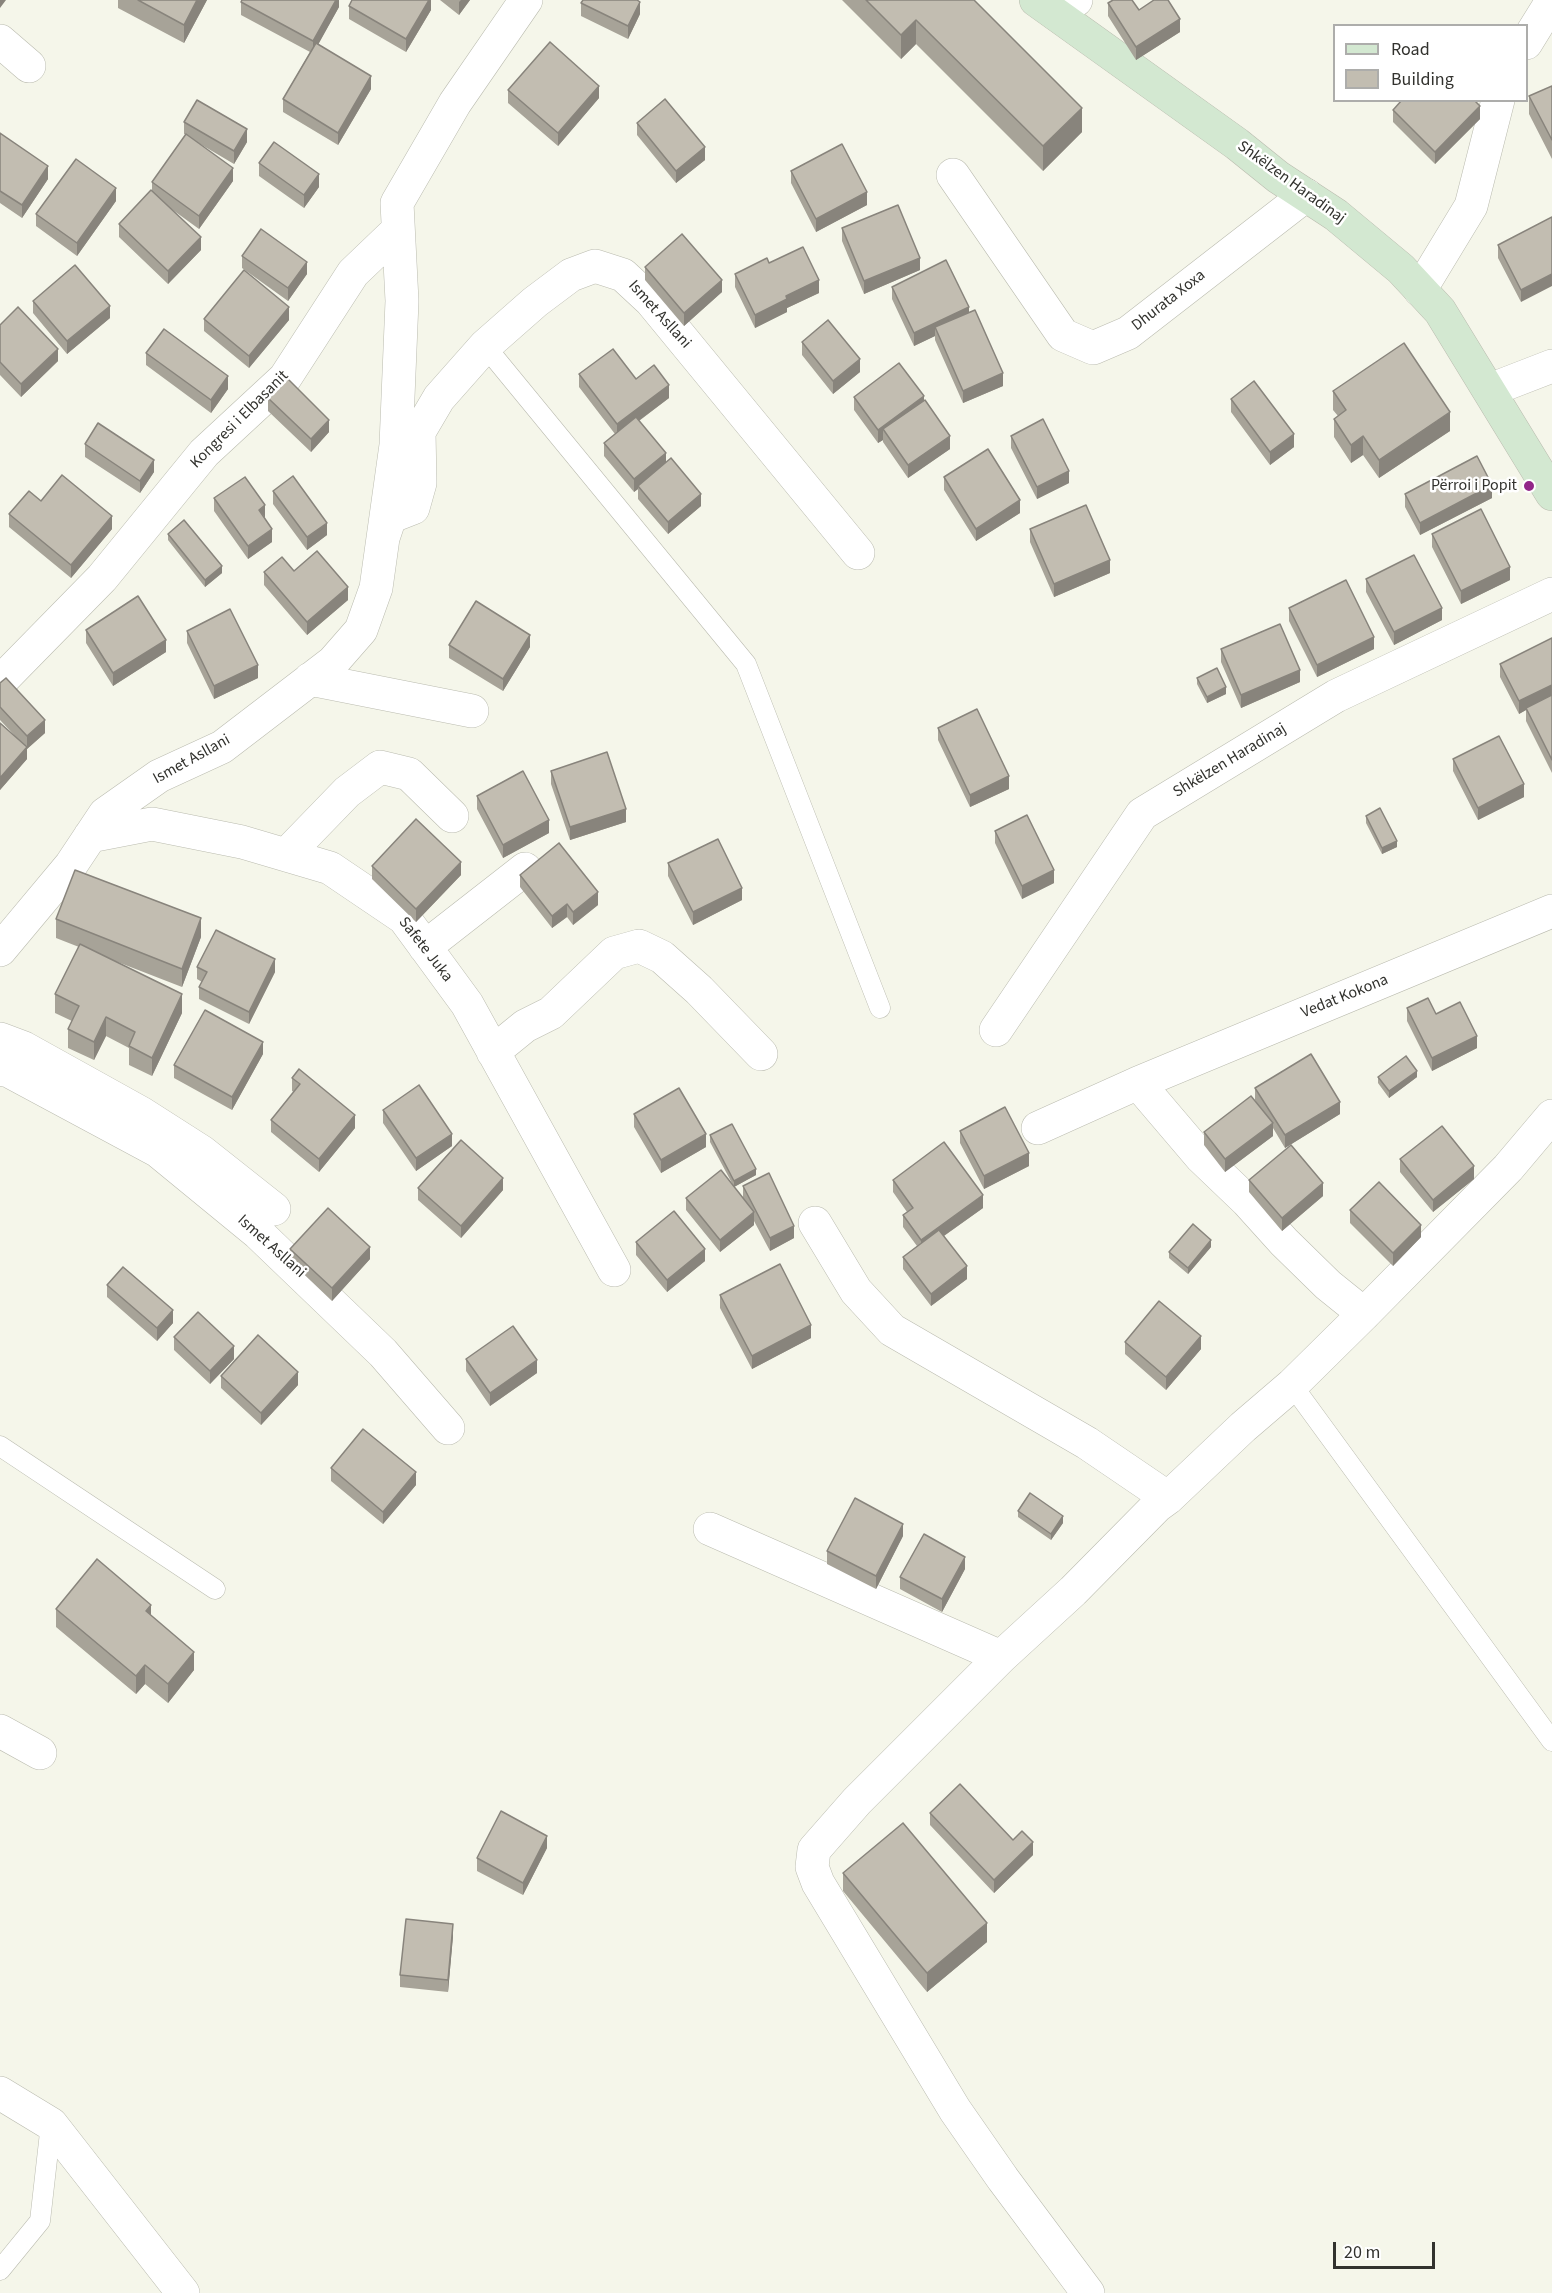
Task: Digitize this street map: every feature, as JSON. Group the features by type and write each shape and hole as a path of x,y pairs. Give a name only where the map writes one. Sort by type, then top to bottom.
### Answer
{"street":[{"name":"Ismet Asllani","path":"0,950 71,865 105,814 159,776 222,747 333,662 361,630 376,588 396,445 402,302 397,203 455,103 526,0"},
{"path":"1528,41 1552,1"},
{"name":"Shkëlzen Haradinaj","path":"1056,4 1306,195 1336,214 1401,269 1440,311 1552,494"},
{"path":"0,41 29,66"},
{"path":"1420,290 1472,206 1498,102"},
{"name":"Dhurata Xoxa","path":"952,176 1063,335 1093,348 1128,333 1306,195"},
{"name":"Kongresi i Elbasanit","path":"0,682 102,578 204,453 285,378 353,273 398,230"},
{"name":"Ismet Asllani","path":"383,538 390,517 413,508 420,483 419,432 439,398 485,346 535,302 571,274 595,266 623,275 651,301 858,554"},
{"path":"1490,390 1552,366"},
{"name":"Shkëlzen Haradinaj","path":"996,1030 1142,814 1336,696 1552,594"},
{"path":"310,679 472,711"},
{"path":"286,855 347,792 380,767 409,774 452,816"},
{"name":"Safete Juka","path":"90,836 152,824 242,842 330,868 404,918 467,1004 614,1270"},
{"path":"425,947 525,869"},
{"name":"Vedat Kokona","path":"1038,1128 1138,1083 1552,911"},
{"path":"493,1052 525,1026 550,1013 614,953 639,946 662,957 670,964 699,990 761,1054"},
{"name":"Ismet Asllani","path":"0,1039 24,1048 141,1113 202,1152 274,1209"},
{"name":"Ismet Asllani","path":"0,1069 9,1071 158,1151 258,1233 383,1353 448,1428"},
{"path":"1138,1083 1201,1157 1247,1201 1284,1242 1328,1285 1364,1314"},
{"path":"1088,2293 1003,2179 956,2110 818,1883 812,1867 814,1850 832,1827 1001,1658 1073,1591 1157,1506 1292,1385 1364,1314 1508,1167 1552,1116"},
{"path":"815,1223 856,1291 892,1330 1087,1443 1168,1498"},
{"path":"710,1529 1001,1658"},
{"path":"0,1731 40,1753"},
{"path":"0,2093 51,2124 183,2293"}],"lane":[{"path":"485,346 746,664 880,1008"},
{"path":"1292,1385 1552,1741"},
{"path":"0,1446 215,1589"},
{"path":"0,2270 40,2221 51,2124"}],"building":[{"path":"138,0 197,0 184,25"},
{"path":"242,0 336,0 313,41 241,2"},
{"path":"352,0 429,0 406,39 349,6"},
{"path":"583,0 637,0 640,2 628,26 581,3"},
{"path":"866,0 974,0 1082,108 1043,146 916,20 901,35"},
{"path":"1113,0 1132,0 1139,10 1154,0 1168,0 1180,19 1136,47 1108,3"},
{"path":"550,42 599,86 558,133 508,90"},
{"path":"316,43 371,76 338,133 283,99"},
{"path":"1552,86 1552,140 1529,96"},
{"path":"665,99 705,147 676,171 637,123"},
{"path":"197,100 247,129 234,151 184,122"},
{"path":"1400,102 1476,102 1480,106 1435,152 1393,110"},
{"path":"0,133 48,166 22,205 0,191"},
{"path":"186,134 233,168 199,216 152,182"},
{"path":"274,142 319,174 304,195 259,163"},
{"path":"842,144 867,192 816,219 791,171"},
{"path":"76,159 116,188 77,243 36,214"},
{"path":"151,190 201,237 168,271 119,224"},
{"path":"898,205 920,258 864,281 842,228"},
{"path":"1552,217 1552,274 1521,290 1498,245"},
{"path":"261,229 307,262 288,288 242,256"},
{"path":"682,234 722,280 684,313 645,267"},
{"path":"803,247 819,280 755,315 735,274 767,258 769,263"},
{"path":"946,260 969,307 914,333 892,287"},
{"path":"75,265 110,306 67,341 33,301"},
{"path":"244,270 289,307 249,356 204,319"},
{"path":"18,307 58,349 21,384 0,362 0,325"},
{"path":"975,310 1003,373 963,391 935,327"},
{"path":"828,320 860,359 833,381 802,342"},
{"path":"164,329 228,376 211,400 146,353"},
{"path":"1404,343 1450,412 1379,460 1363,436 1351,445 1334,419 1346,410 1333,391"},
{"path":"613,349 636,379 654,365 669,385 617,424 579,374"},
{"path":"899,363 924,396 878,430 854,397"},
{"path":"287,378 329,420 311,439 268,398"},
{"path":"1254,381 1294,434 1270,452 1231,399"},
{"path":"925,400 950,436 908,465 883,429"},
{"path":"636,417 666,453 634,479 604,443"},
{"path":"1043,419 1069,471 1037,487 1011,436"},
{"path":"98,423 154,460 140,481 85,444"},
{"path":"988,449 1020,500 976,529 944,477"},
{"path":"1477,456 1492,485 1420,523 1405,494"},
{"path":"671,458 701,494 668,522 638,486"},
{"path":"62,475 112,516 71,565 9,514 29,491 41,501"},
{"path":"293,476 327,523 307,537 273,491"},
{"path":"245,477 265,505 259,510 272,529 248,546 214,498"},
{"path":"1086,505 1110,560 1054,584 1030,529"},
{"path":"1481,509 1510,567 1461,591 1432,534"},
{"path":"184,520 222,566 205,580 168,534"},
{"path":"317,551 348,587 307,622 264,572 282,557 294,571"},
{"path":"1414,555 1442,608 1394,632 1366,579"},
{"path":"1346,580 1374,637 1317,665 1289,608"},
{"path":"138,596 166,640 113,673 86,630"},
{"path":"476,601 530,635 503,679 449,645"},
{"path":"230,609 258,665 214,686 187,631"},
{"path":"1280,624 1300,670 1241,695 1221,649"},
{"path":"1552,638 1552,685 1519,701 1500,664"},
{"path":"1217,668 1226,687 1207,697 1197,678"},
{"path":"6,678 45,720 27,736 0,707 0,683"},
{"path":"1552,695 1552,760 1526,708"},
{"path":"977,709 1009,776 970,795 938,728"},
{"path":"0,723 27,747 0,778"},
{"path":"1499,736 1524,784 1478,808 1453,759"},
{"path":"607,752 626,809 570,827 551,771"},
{"path":"523,771 549,820 503,845 477,796"},
{"path":"1380,808 1397,841 1382,848 1366,816"},
{"path":"1027,815 1054,870 1022,886 995,831"},
{"path":"416,819 461,862 416,909 372,866"},
{"path":"718,839 742,888 693,912 668,863"},
{"path":"559,843 598,892 573,912 567,904 552,916 520,875"},
{"path":"75,870 201,918 182,969 56,919"},
{"path":"216,930 275,959 249,1012 199,987 207,972 197,967"},
{"path":"80,944 182,994 152,1058 129,1046 135,1032 106,1017 94,1042 68,1029 79,1006 55,994"},
{"path":"1428,998 1436,1014 1460,1002 1477,1036 1432,1058 1407,1008"},
{"path":"205,1010 263,1042 232,1097 174,1065"},
{"path":"1311,1054 1340,1102 1285,1135 1255,1088"},
{"path":"1406,1056 1417,1071 1389,1091 1378,1077"},
{"path":"299,1069 355,1115 319,1159 271,1120 300,1084 292,1078"},
{"path":"419,1085 452,1134 416,1158 383,1110"},
{"path":"679,1088 706,1134 661,1160 634,1114"},
{"path":"1251,1096 1273,1123 1225,1159 1204,1132"},
{"path":"1005,1107 1029,1153 984,1176 960,1131"},
{"path":"732,1124 756,1169 734,1181 710,1135"},
{"path":"1442,1126 1474,1166 1433,1200 1400,1159"},
{"path":"461,1140 503,1178 461,1226 418,1188"},
{"path":"944,1142 983,1195 921,1240 903,1215 913,1208 893,1180"},
{"path":"1291,1145 1323,1183 1282,1218 1249,1180"},
{"path":"721,1170 754,1212 720,1240 686,1198"},
{"path":"769,1173 794,1226 770,1238 743,1186"},
{"path":"1379,1182 1421,1225 1393,1253 1350,1210"},
{"path":"328,1208 370,1247 332,1288 290,1249"},
{"path":"674,1211 705,1249 667,1280 636,1242"},
{"path":"1193,1224 1211,1240 1188,1268 1169,1252"},
{"path":"939,1230 967,1266 931,1294 903,1257"},
{"path":"780,1264 811,1325 752,1356 720,1295"},
{"path":"123,1267 173,1310 157,1328 107,1285"},
{"path":"1159,1301 1201,1336 1166,1377 1125,1342"},
{"path":"198,1312 234,1346 210,1371 174,1337"},
{"path":"513,1326 537,1360 490,1393 466,1359"},
{"path":"258,1335 298,1372 261,1413 221,1376"},
{"path":"363,1429 416,1472 383,1512 331,1468"},
{"path":"1030,1493 1063,1516 1051,1534 1018,1511"},
{"path":"855,1498 903,1524 876,1576 827,1551"},
{"path":"924,1534 965,1557 942,1599 900,1577"},
{"path":"97,1559 151,1605 146,1611 194,1652 168,1684 145,1665 136,1676 56,1609"},
{"path":"960,1784 1013,1840 1022,1831 1033,1842 994,1880 930,1813"},
{"path":"501,1811 547,1836 523,1883 477,1858"},
{"path":"903,1823 987,1923 927,1973 843,1873"},
{"path":"406,1919 453,1924 448,1980 400,1975"}],"place":[{"name":"Përroi i Popit","path":"1529,486"}]}
